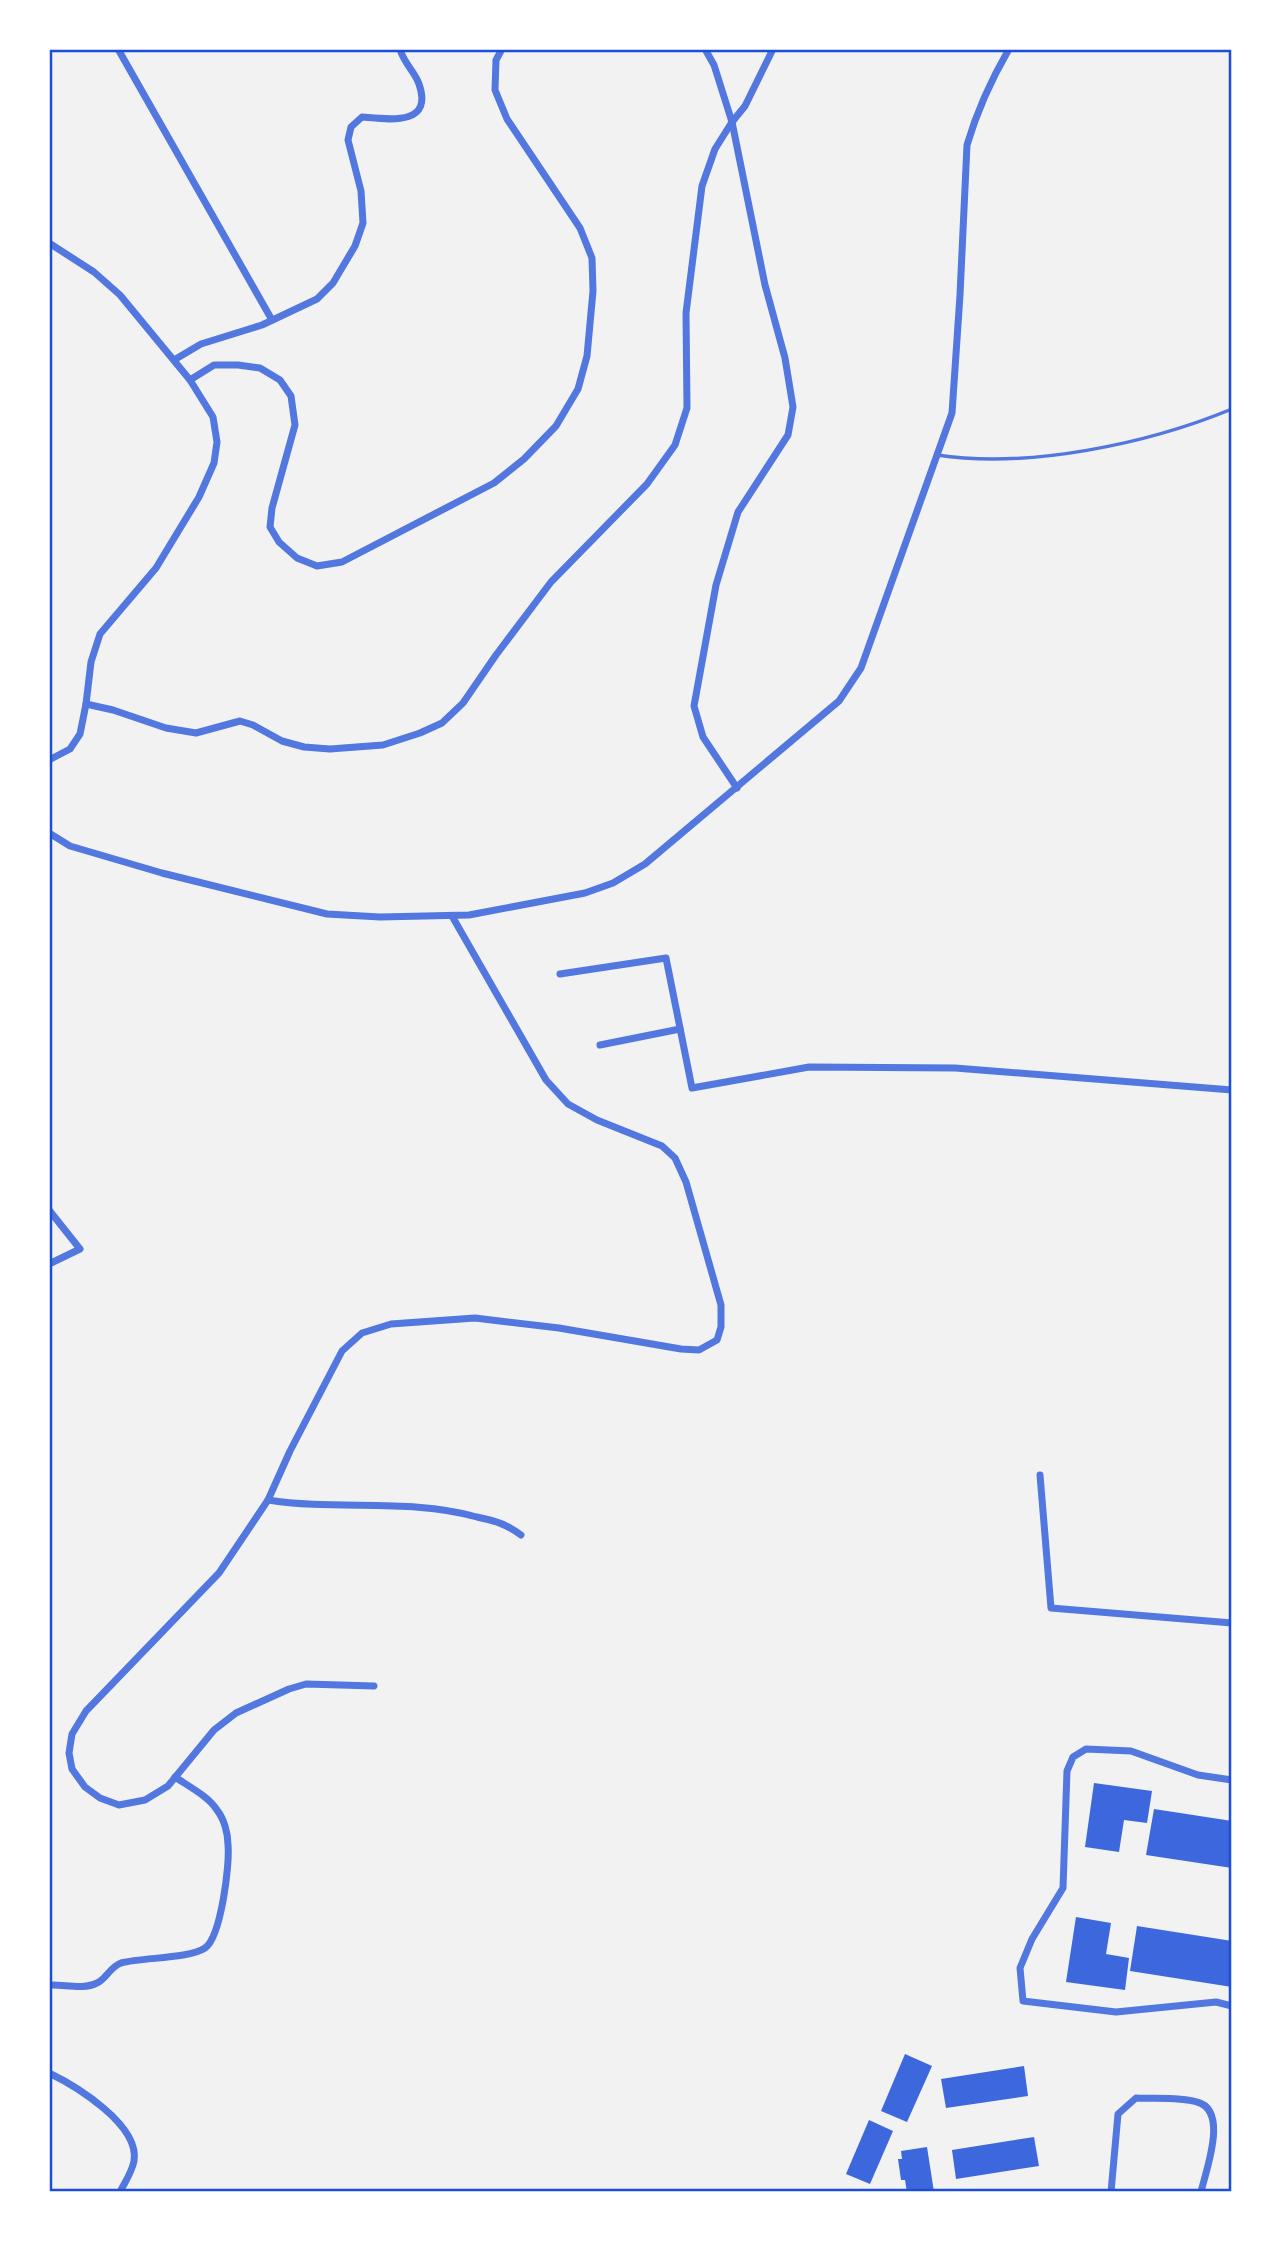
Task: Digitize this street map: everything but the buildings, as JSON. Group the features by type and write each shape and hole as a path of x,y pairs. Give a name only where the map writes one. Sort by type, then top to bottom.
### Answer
{"street":[{"path":"118,49 272,320"},
{"path":"174,360 201,344 262,326 317,299 333,283 355,246 363,223 361,191 348,140 351,127 362,117 404,120 416,113 422,100 419,83 400,49"},
{"path":"190,380 214,365 260,368 280,380 291,396 295,425 272,508 270,527 279,542 297,558 317,566 342,562 494,483 524,459 556,426 578,390 587,356 593,291 592,258 580,228 507,119 495,90 496,60 502,49"},
{"path":"705,49 714,65 732,122 765,285 785,358 793,407 788,435 738,512 716,584 694,706 703,737 737,788"},
{"path":"86,704 166,728 196,733 240,721 282,741 304,747 330,748 383,745 420,733 442,723 463,703 551,582 647,484 676,445 687,408 686,313 702,186 715,149 745,106 773,49"},
{"path":"49,833 70,846 162,873 327,914 380,917 469,915 585,893 613,883 645,864 839,701 861,668 952,413 967,145 995,74 1009,49"},
{"path":"49,243 94,272 120,295 190,380 213,417 216,442 214,463 199,497 156,568 100,634 91,663 80,734 70,749 49,760"},
{"path":"374,1686 306,1684 236,1713 214,1730 168,1786 145,1800 119,1805 100,1798 85,1787 72,1769 69,1754 72,1734 86,1711 219,1573 268,1500 342,1351 362,1333 391,1324 475,1318 559,1328 681,1349 699,1350 716,1340 721,1327 721,1305 685,1182 675,1158 663,1146 597,1120 568,1104 546,1080 452,916"},
{"path":"560,974 666,958 692,1088 809,1067 955,1068 1232,1090"},
{"path":"600,1045 680,1029"},
{"path":"49,1210 80,1249 49,1264"},
{"path":"1040,1475 1051,1608 1232,1623"},
{"path":"268,1500 292,1504 409,1506 453,1510 508,1525 521,1535"},
{"path":"1232,1780 1198,1776 1131,1751 1086,1749 1073,1757 1067,1771 1062,1888 1032,1939 1020,1968 1023,2001 1116,2012 1216,2002 1232,2006"},
{"path":"49,1985 79,1986 98,1983 118,1964 187,1953 205,1948 212,1941 218,1923 228,1863 225,1825 216,1808 175,1777"},
{"path":"49,2073 77,2087 121,2126 131,2144 134,2160 120,2192"},
{"path":"1111,2192 1118,2114 1136,2098 1199,2102 1210,2110 1215,2128 1201,2192"}],"lane":[{"path":"937,456 968,460 1040,456 1117,444 1232,409"}]}
